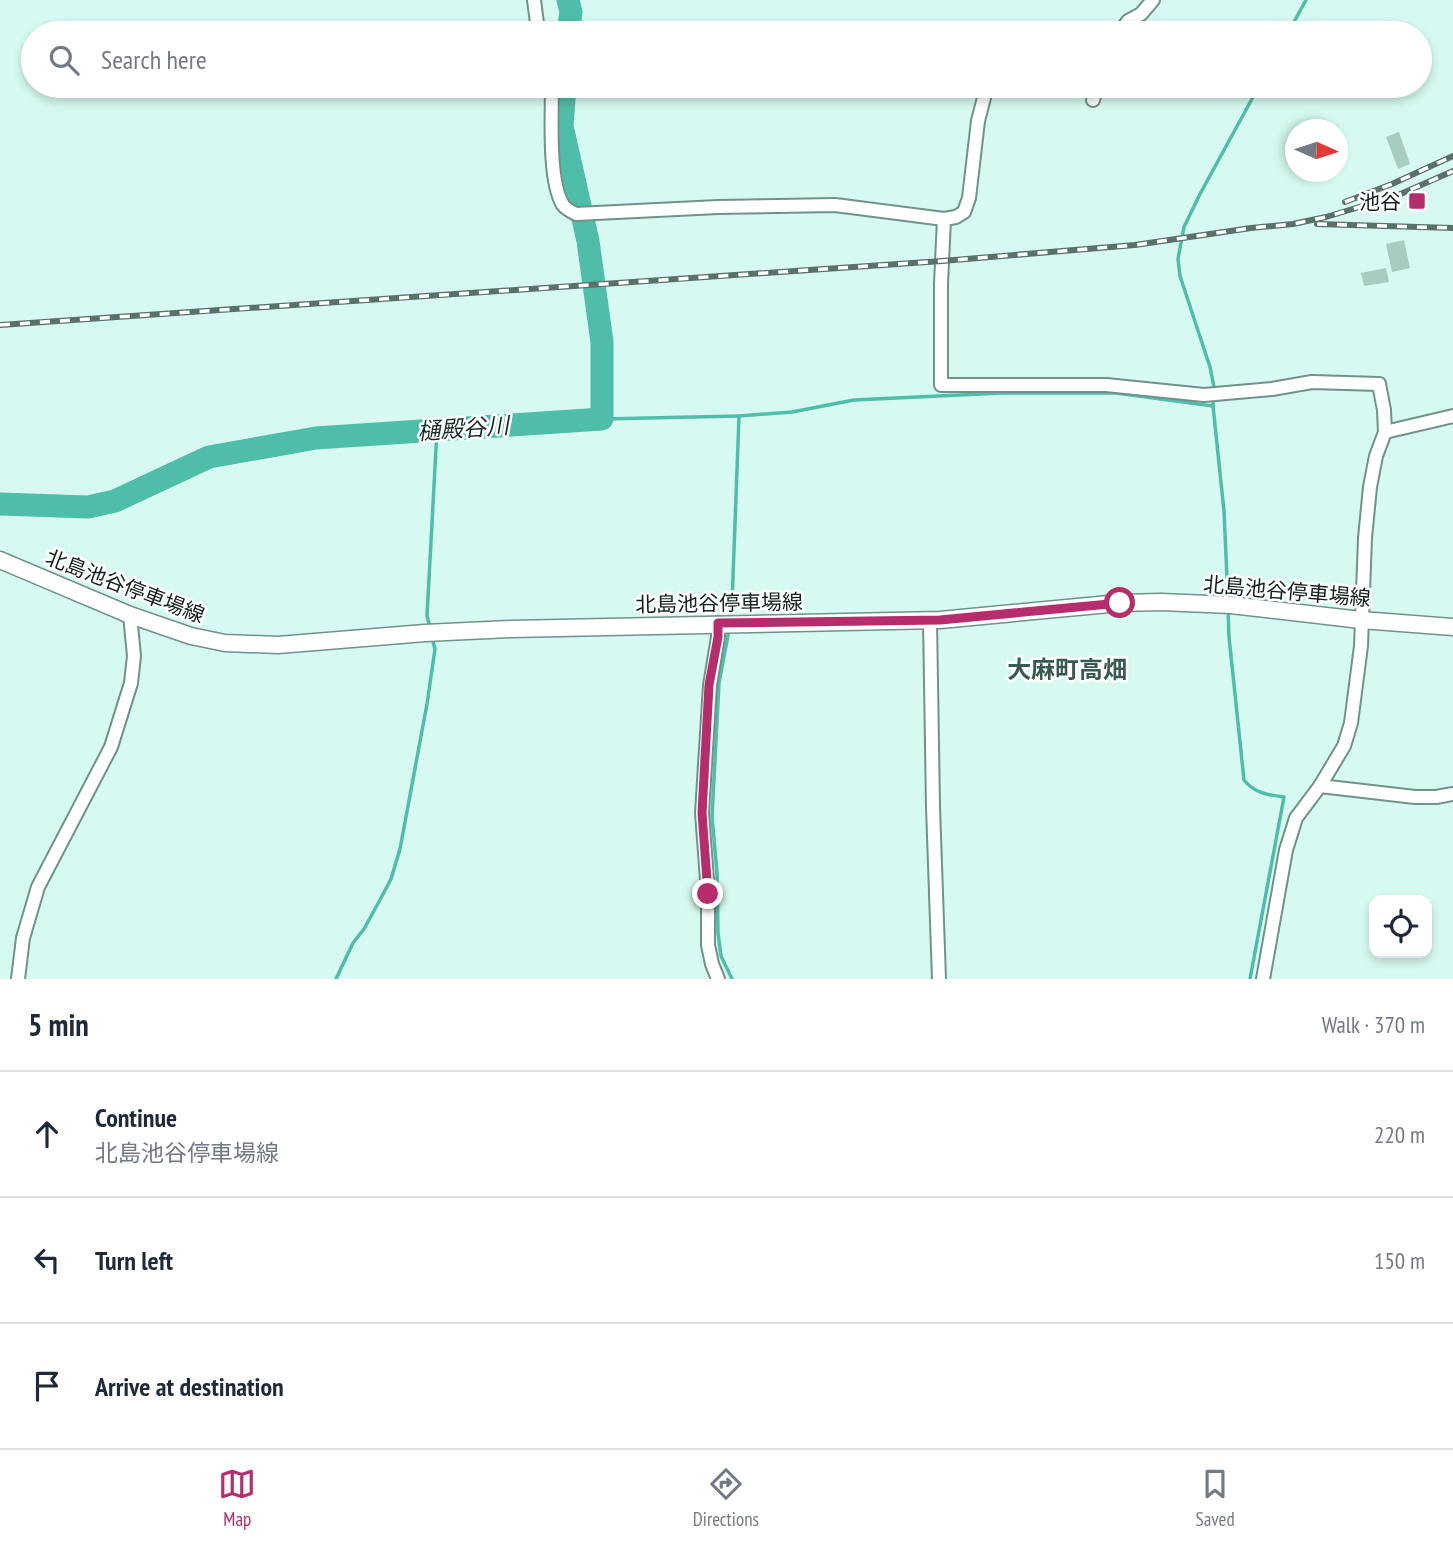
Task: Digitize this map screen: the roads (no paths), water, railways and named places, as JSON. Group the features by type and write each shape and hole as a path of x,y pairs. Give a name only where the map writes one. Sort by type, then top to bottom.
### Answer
{"main road":[{"name":"北島池谷停車場線","path":"0,560 130,615 191,636 225,643 278,645 474,630 930,620 1120,603 1231,605 1361,620 1453,627"}],"street":[{"path":"534,0 537,21"},
{"path":"1128,21 1141,14 1153,0"},
{"path":"552,98 555,180 562,203 581,214 718,207 835,205 944,219 964,212 969,198 978,121 984,98"},
{"path":"944,219 941,385 1106,384 1207,395 1312,382 1379,384 1385,432 1376,456 1370,487 1365,538 1361,646 1351,723 1344,746 1296,818 1286,850 1263,979"},
{"path":"1385,432 1453,416"},
{"path":"18,979 23,938 38,887 111,747 131,683 134,656 130,615"},
{"path":"930,620 939,979"},
{"path":"718,979 708,945 708,894 702,813 709,685 718,637 726,623"},
{"path":"1315,793 1380,792 1415,797 1453,794"}],"waterway":[{"name":"樋殿谷川","path":"568,0 570,21"},
{"path":"1295,21 1306,0"},
{"name":"樋殿谷川","path":"0,504 88,507 115,501 209,457 316,438 602,419 602,342 588,241 562,126 564,98"},
{"path":"1228,601 1224,511 1213,406 1214,387 1180,276 1178,259 1184,227 1252,98"},
{"path":"730,619 739,416 792,412 854,400 1002,393 1116,393 1213,406"},
{"path":"602,419 739,416"},
{"path":"430,627 427,616 437,430"},
{"path":"1228,609 1244,780 1257,791 1284,797 1250,979"},
{"path":"729,630 719,683 712,817 717,873 718,933 721,956 732,979"},
{"path":"336,979 353,943 364,929 391,879 400,849 427,704 435,649 432,638"}],"railway":[{"path":"1345,202 1453,156"},
{"path":"0,325 942,261 1135,245 1293,224 1326,217 1396,196 1453,171"},
{"path":"1317,224 1453,228"}],"place":[{"name":"池谷","path":"1417,201"}],"district":[{"name":"大麻町高畑","path":"1067,669"}]}
